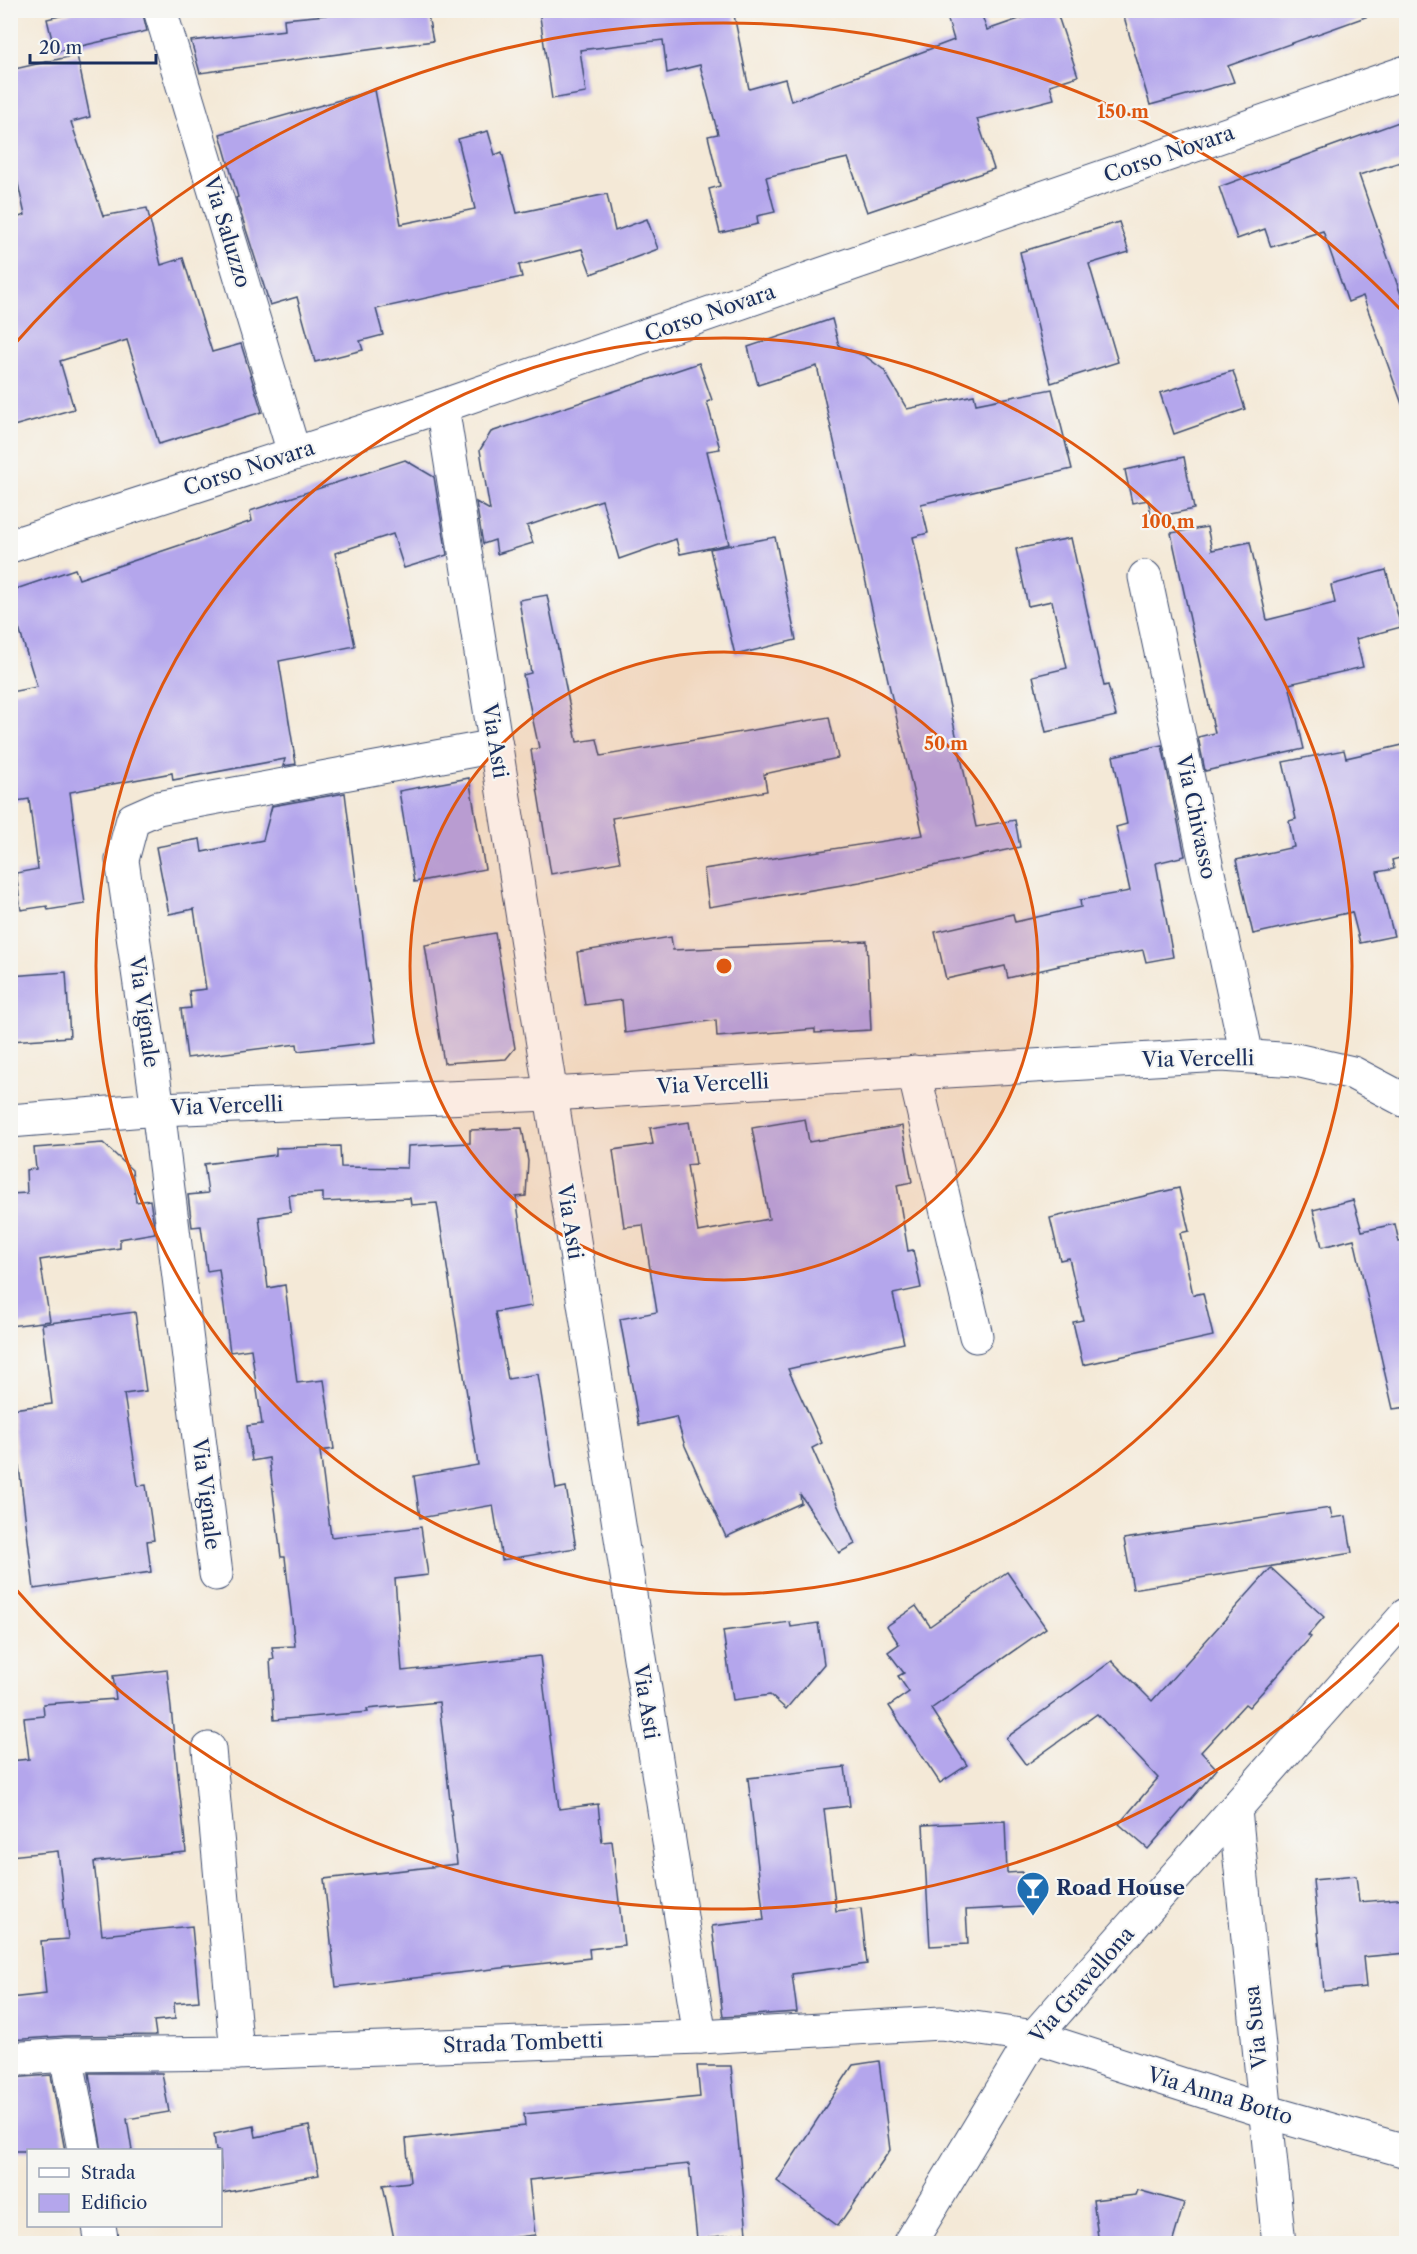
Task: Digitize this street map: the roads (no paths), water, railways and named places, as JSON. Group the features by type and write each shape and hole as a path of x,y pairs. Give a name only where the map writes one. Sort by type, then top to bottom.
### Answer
{"street":[{"name":"Via Saluzzo","path":"160,10 294,453"},
{"name":"Corso Novara","path":"10,546 442,406 1407,72"},
{"name":"Via Asti","path":"442,406 699,2037"},
{"name":"Via Chivasso","path":"1145,577 1247,1056"},
{"name":"Via Vignale","path":"216,1574 158,1109 122,860 133,819 158,808 496,746"},
{"name":"Via Vercelli","path":"10,1121 158,1109 550,1094 1222,1054 1296,1060 1353,1073 1407,1101"},
{"path":"914,1072 976,1336"},
{"name":"Via Gravellona","path":"909,2244 1034,2037 1407,1615"},
{"path":"209,1749 237,2052"},
{"name":"Via Susa","path":"1235,1810 1279,2244"},
{"name":"Strada Tombetti","path":"10,2059 66,2055 237,2052 699,2037 940,2023 1034,2037"},
{"name":"Via Anna Botto","path":"1034,2037 1265,2111 1407,2151"},
{"path":"66,2055 84,2149"},
{"path":"99,2227 102,2244"}],"place":[{"name":"Road House","path":"1033,1917"}]}
